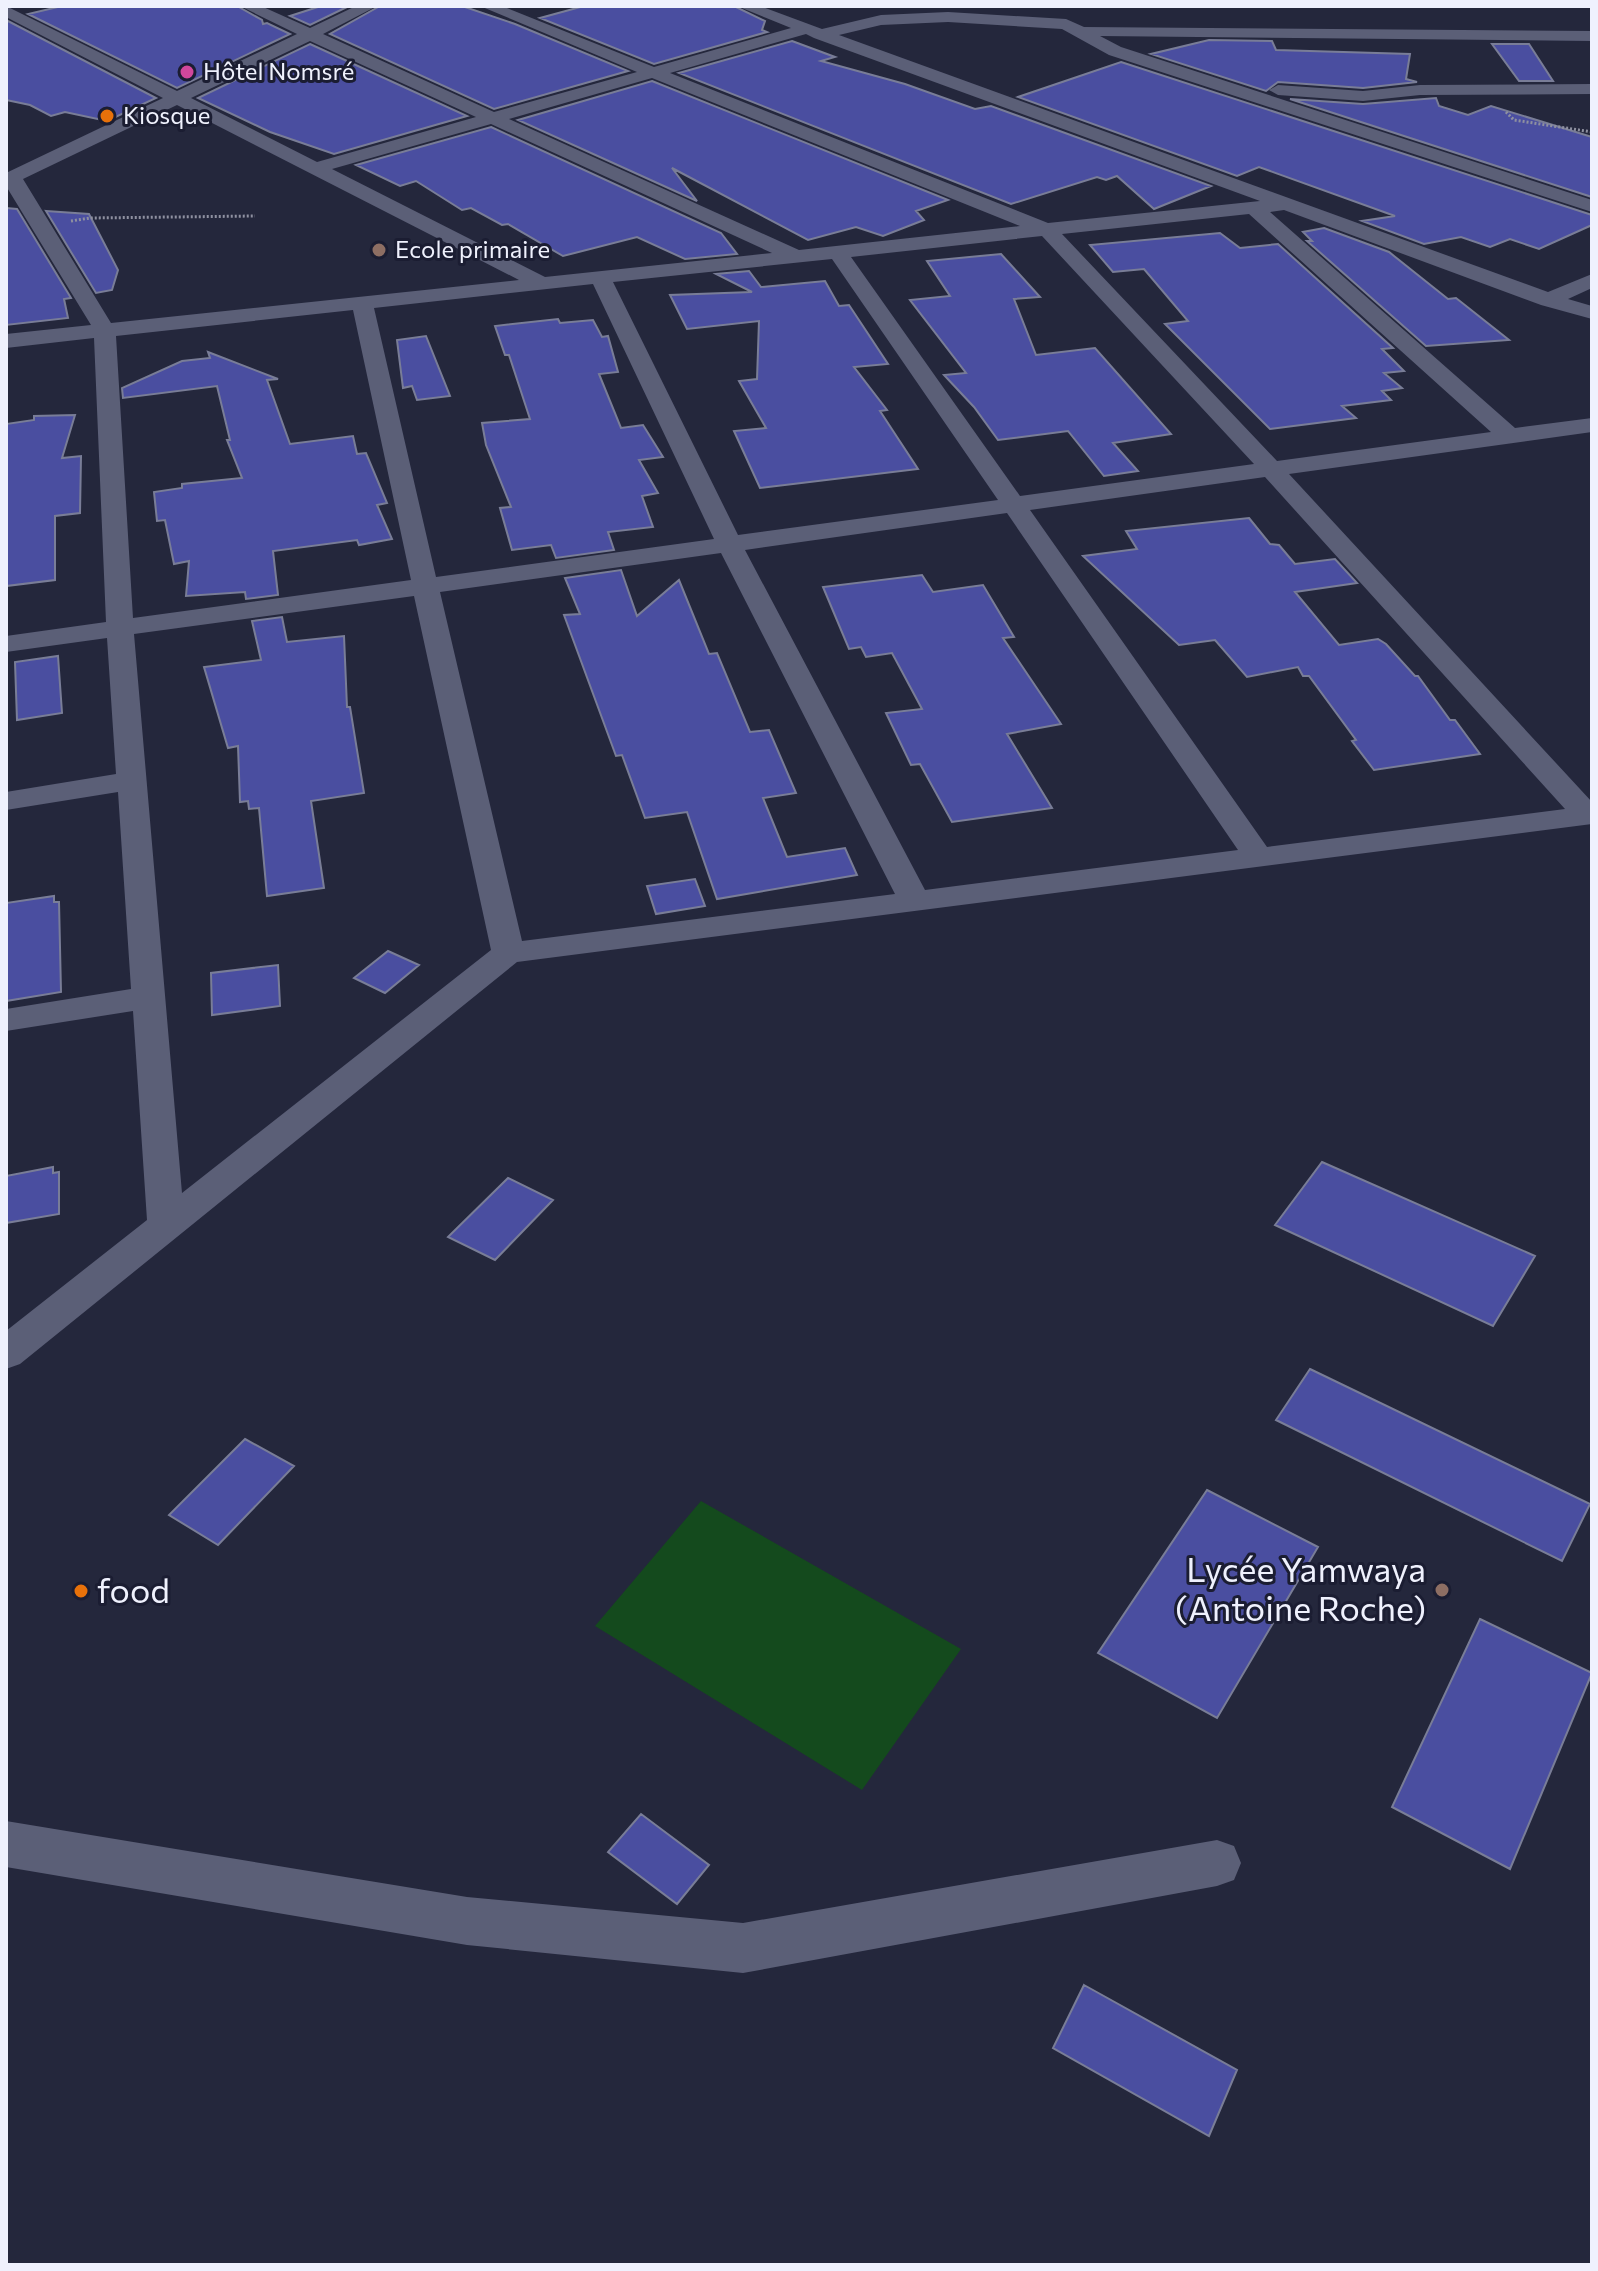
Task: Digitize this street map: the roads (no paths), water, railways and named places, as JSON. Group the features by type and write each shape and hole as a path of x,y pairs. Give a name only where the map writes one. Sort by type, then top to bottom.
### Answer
{"street":[{"path":"248,6 798,256"},
{"path":"166,1225 120,629 105,331 38,222 13,171 177,98 369,6"},
{"path":"488,6 1047,230 1590,816"},
{"path":"745,6 1549,300 1592,313"},
{"path":"6,11 543,284"},
{"path":"315,168 652,72 813,31 881,20 948,17 1066,24 1115,51 1592,206"},
{"path":"1080,31 1592,36"},
{"path":"1428,36 1464,55"},
{"path":"1503,71 1592,102"},
{"path":"1246,92 1290,89 1363,96 1420,90 1592,89"},
{"path":"6,341 1285,204"},
{"path":"1253,207 1511,437"},
{"path":"838,252 1259,858"},
{"path":"600,277 730,545 915,901"},
{"path":"1549,300 1592,280"},
{"path":"362,304 508,953"},
{"path":"6,644 1592,425"},
{"path":"6,801 131,781"},
{"path":"6,1353 508,953 1590,816"},
{"path":"6,1020 148,997"},
{"path":"6,1844 467,1921 743,1948 1217,1863"}],"place":[{"name":"Hôtel Nomsré","path":"187,72"},
{"name":"Kiosque","path":"107,116"},
{"name":"Ecole primaire","path":"379,250"},
{"name":"Lycée Yamwaya (Antoine Roche)","path":"1442,1590"},
{"name":"food","path":"81,1591"}]}
